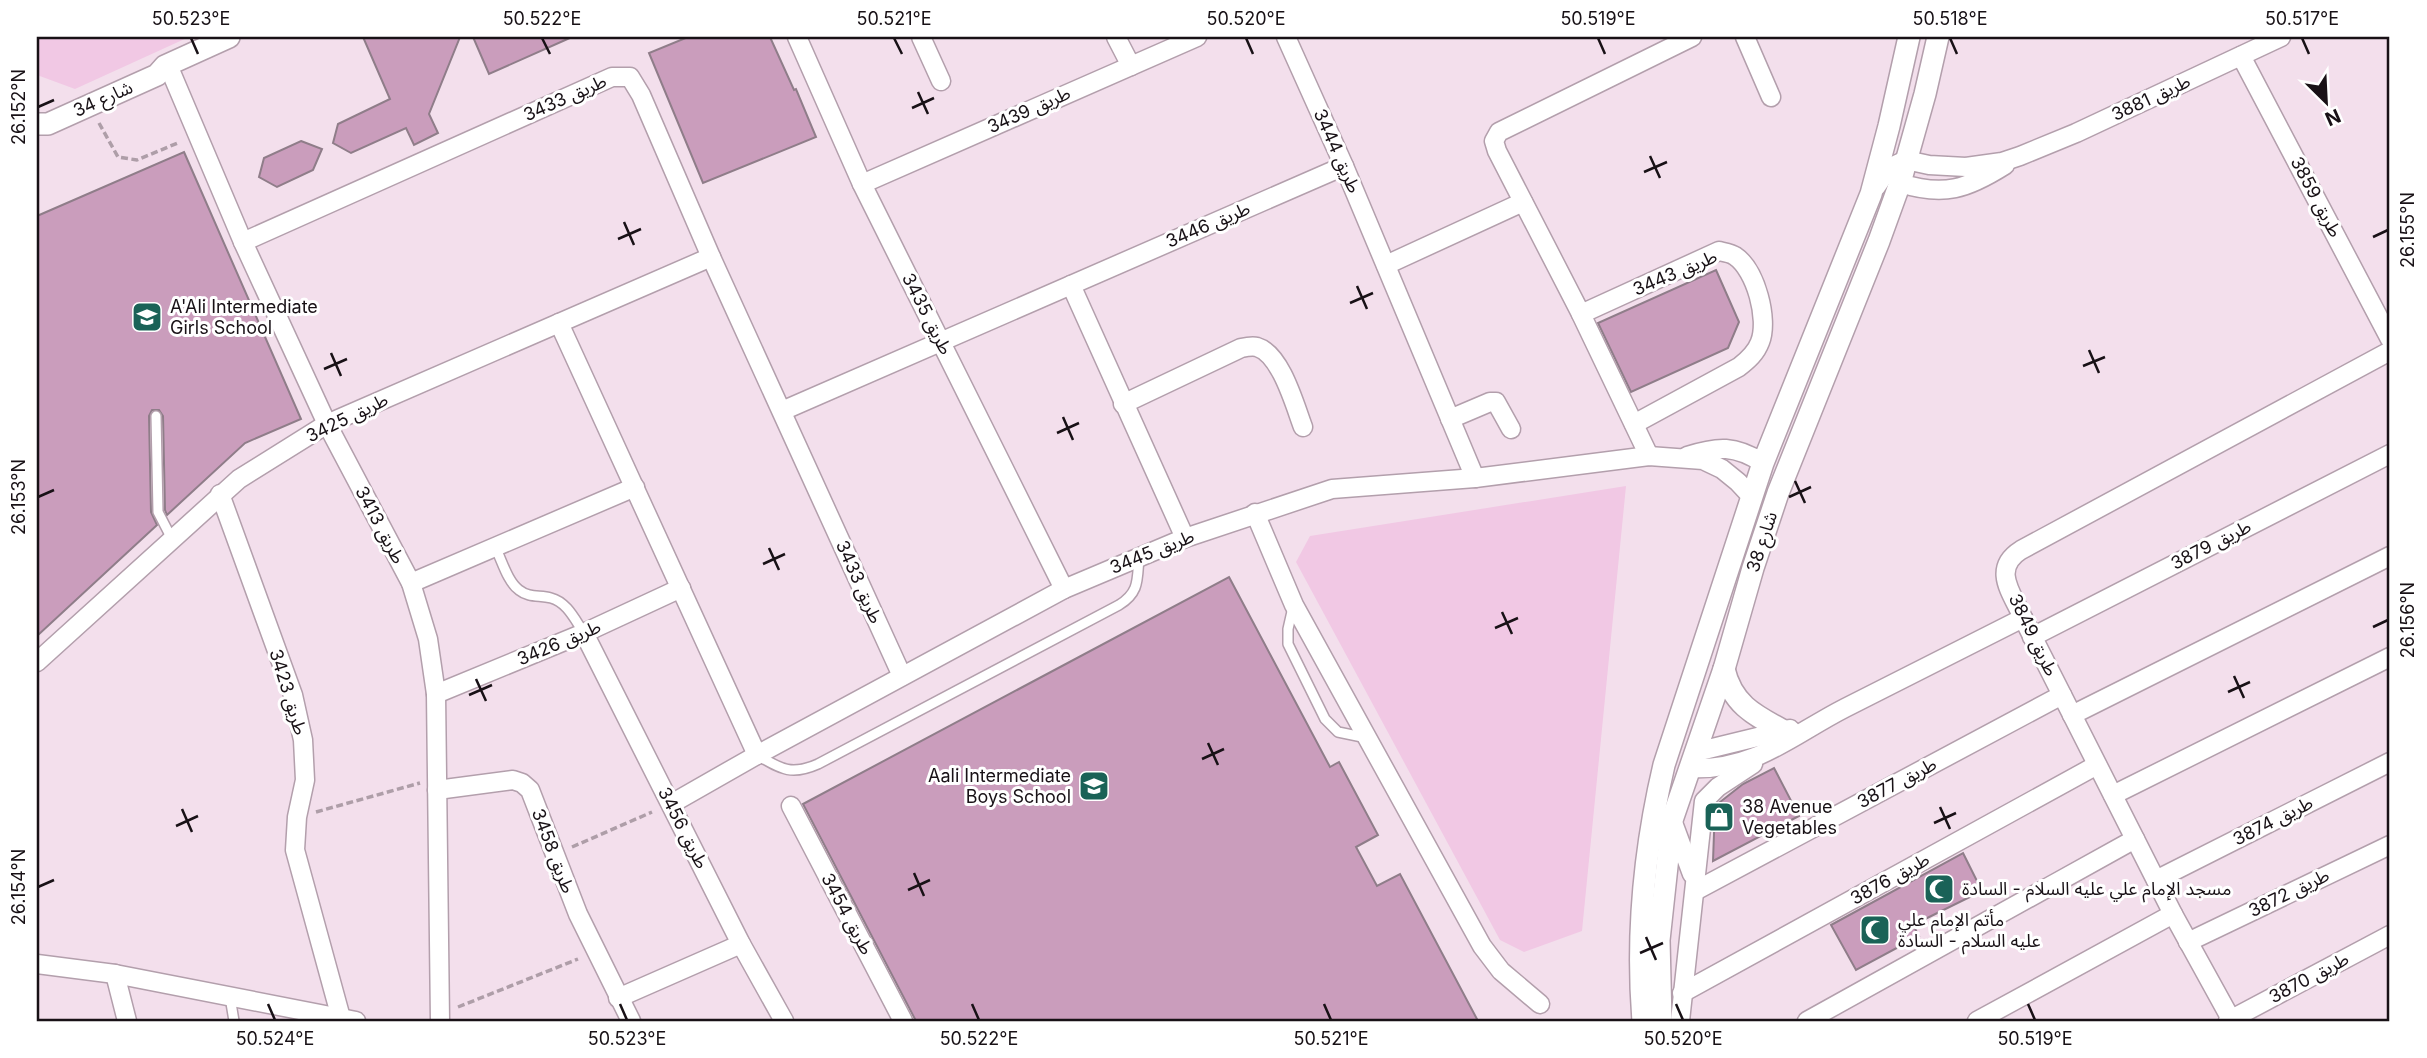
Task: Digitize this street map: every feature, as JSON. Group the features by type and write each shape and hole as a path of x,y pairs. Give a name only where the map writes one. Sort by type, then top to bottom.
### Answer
{"street":[{"name":"شارع 34","path":"37,124 48,124 157,75 167,65 229,37"},
{"name":"طريق 3435","path":"797,37 862,184 1064,589"},
{"path":"921,37 941,81"},
{"path":"1116,37 1131,66"},
{"name":"طريق 3439","path":"862,184 1197,37"},
{"name":"طريق 3444","path":"1286,37 1344,166 1475,478"},
{"path":"1649,456 1494,141 1500,132 1692,37"},
{"path":"1745,37 1771,97"},
{"name":"شارع 38","path":"1661,1021 1659,940 1680,757 1763,463 1871,194 1909,37"},
{"name":"شارع 38","path":"1643,1021 1641,904 1653,812 1724,668 1778,494 1879,241 1925,94 1938,37"},
{"name":"طريق 3881","path":"1900,169 1966,167 2002,162 2020,156 2076,134 2281,37"},
{"name":"طريق 3859","path":"2241,56 2385,318 2390,339"},
{"name":"شارع 34","path":"37,118 48,109 148,66 167,65"},
{"name":"طريق 3413","path":"167,65 243,242 327,424 411,583 428,639 436,694 440,1018"},
{"name":"طريق 3433","path":"243,242 612,77 630,78 641,95 711,257 902,677"},
{"path":"1871,194 1900,169 1889,126"},
{"name":"طريق 3881","path":"1900,169 1920,189 1941,191 1962,188 1981,180 2020,156"},
{"name":"طريق 3446","path":"941,342 1344,166"},
{"path":"1386,265 1523,202"},
{"name":"طريق 3443","path":"1581,314 1719,251 1735,256 1754,286 1763,307 1765,327 1753,355 1739,367 1634,424"},
{"name":"طريق 3425","path":"37,662 220,494 239,479 327,424 711,257"},
{"path":"1071,285 1185,538"},
{"path":"559,323 757,755"},
{"path":"782,411 941,342"},
{"path":"1123,404 1241,348 1257,347 1271,355 1282,373 1303,427"},
{"name":"طريق 3849","path":"2230,1021 2032,637 2004,576 2006,565 2012,556 2390,351"},
{"path":"1450,419 1496,402 1511,429"},
{"path":"1684,457 1706,450 1726,448 1746,452 1763,463 1778,494"},
{"name":"طريق 3879","path":"2032,637 2390,454"},
{"name":"طريق 3445","path":"671,804 1064,589 1185,538 1255,513 1332,489 1475,478 1649,456 1684,457"},
{"path":"1684,457 1703,460 1722,469 1752,497"},
{"path":"411,583 635,486"},
{"name":"طريق 3423","path":"37,964 115,974 349,1020 295,850 305,780 303,740 293,695 220,494"},
{"path":"1255,513 1294,605 1482,946 1501,971 1540,1004"},
{"path":"2072,715 2390,556"},
{"name":"طريق 3426","path":"436,694 584,634 681,588"},
{"path":"1680,1021 1704,801 1718,787 1820,721 2023,618"},
{"name":"طريق 3456","path":"584,634 741,944 784,1021"},
{"path":"2113,795 2390,657"},
{"path":"1724,668 1726,679 1744,707 1784,731"},
{"name":"طريق 3877","path":"1695,891 2062,695"},
{"path":"1680,757 1820,721"},
{"path":"1680,757 1721,767 1768,753"},
{"name":"طريق 3874","path":"2156,880 2390,762"},
{"name":"طريق 3876","path":"1682,993 2097,765"},
{"name":"طريق 3458","path":"437,784 513,780 530,790 578,914 631,1021"},
{"name":"طريق 3454","path":"791,806 903,1021"},
{"path":"1672,820 1687,854 1695,891"},
{"path":"1807,1021 2135,839"},
{"name":"طريق 3872","path":"2188,942 2390,845"},
{"path":"1977,1021 2173,914"},
{"name":"طريق 3870","path":"2230,1021 2390,935"},
{"path":"618,998 741,944"},
{"path":"115,974 127,1021"}],"lane":[{"path":"156,416 158,512 172,539"},
{"path":"495,547 519,590 532,597 549,597 558,601 565,606 584,634"},
{"path":"757,755 785,770 796,771 818,764 1119,605 1133,593 1137,585 1139,557"},
{"path":"1294,605 1288,629 1288,644 1325,719 1338,733 1367,738"},
{"path":"230,997 234,1021"}],"path":[{"path":"90,105 118,157 136,160 198,135"},
{"path":"298,817 437,784"},
{"path":"554,854 671,804"},
{"path":"440,1018 596,952"}],"shaded area":[{"path":"37,37 189,37 75,89 37,75"},
{"path":"1626,486 1582,931 1524,952 1500,940 1296,562 1310,536"}],"building":[{"path":"363,37 460,37 429,114 438,133 414,145 406,128 351,153 333,143 338,124 390,99"},
{"path":"473,37 572,37 489,74"},
{"path":"688,37 770,37 816,137 703,183 649,53"},
{"path":"301,141 322,149 313,170 277,187 259,177 264,158"},
{"name":"A'Ali Intermediate Girls School","path":"184,152 301,419 245,443 167,515 163,416 159,410 152,410 149,416 151,512 157,525 37,636 37,216"},
{"path":"1716,270 1739,322 1728,348 1631,392 1598,323"},
{"name":"Aali Intermediate Boys School","path":"1229,577 1330,767 1339,762 1378,835 1356,847 1377,886 1400,874 1478,1021 916,1021 803,804"},
{"path":"1774,768 1799,816 1713,861 1715,806 1743,784"},
{"path":"1963,853 1982,891 1913,925 1919,936 1856,970 1831,925"}],"place":[{"name":"A'Ali Intermediate Girls School","path":"147,317"},
{"name":"Aali Intermediate Boys School","path":"1094,786"},
{"name":"38 Avenue Vegetables","path":"1719,817"},
{"name":"مسجد الإمام علي عليه السلام - السادة","path":"1939,889"},
{"name":"مأتم الإمام علي عليه السلام - السادة","path":"1875,930"}]}
